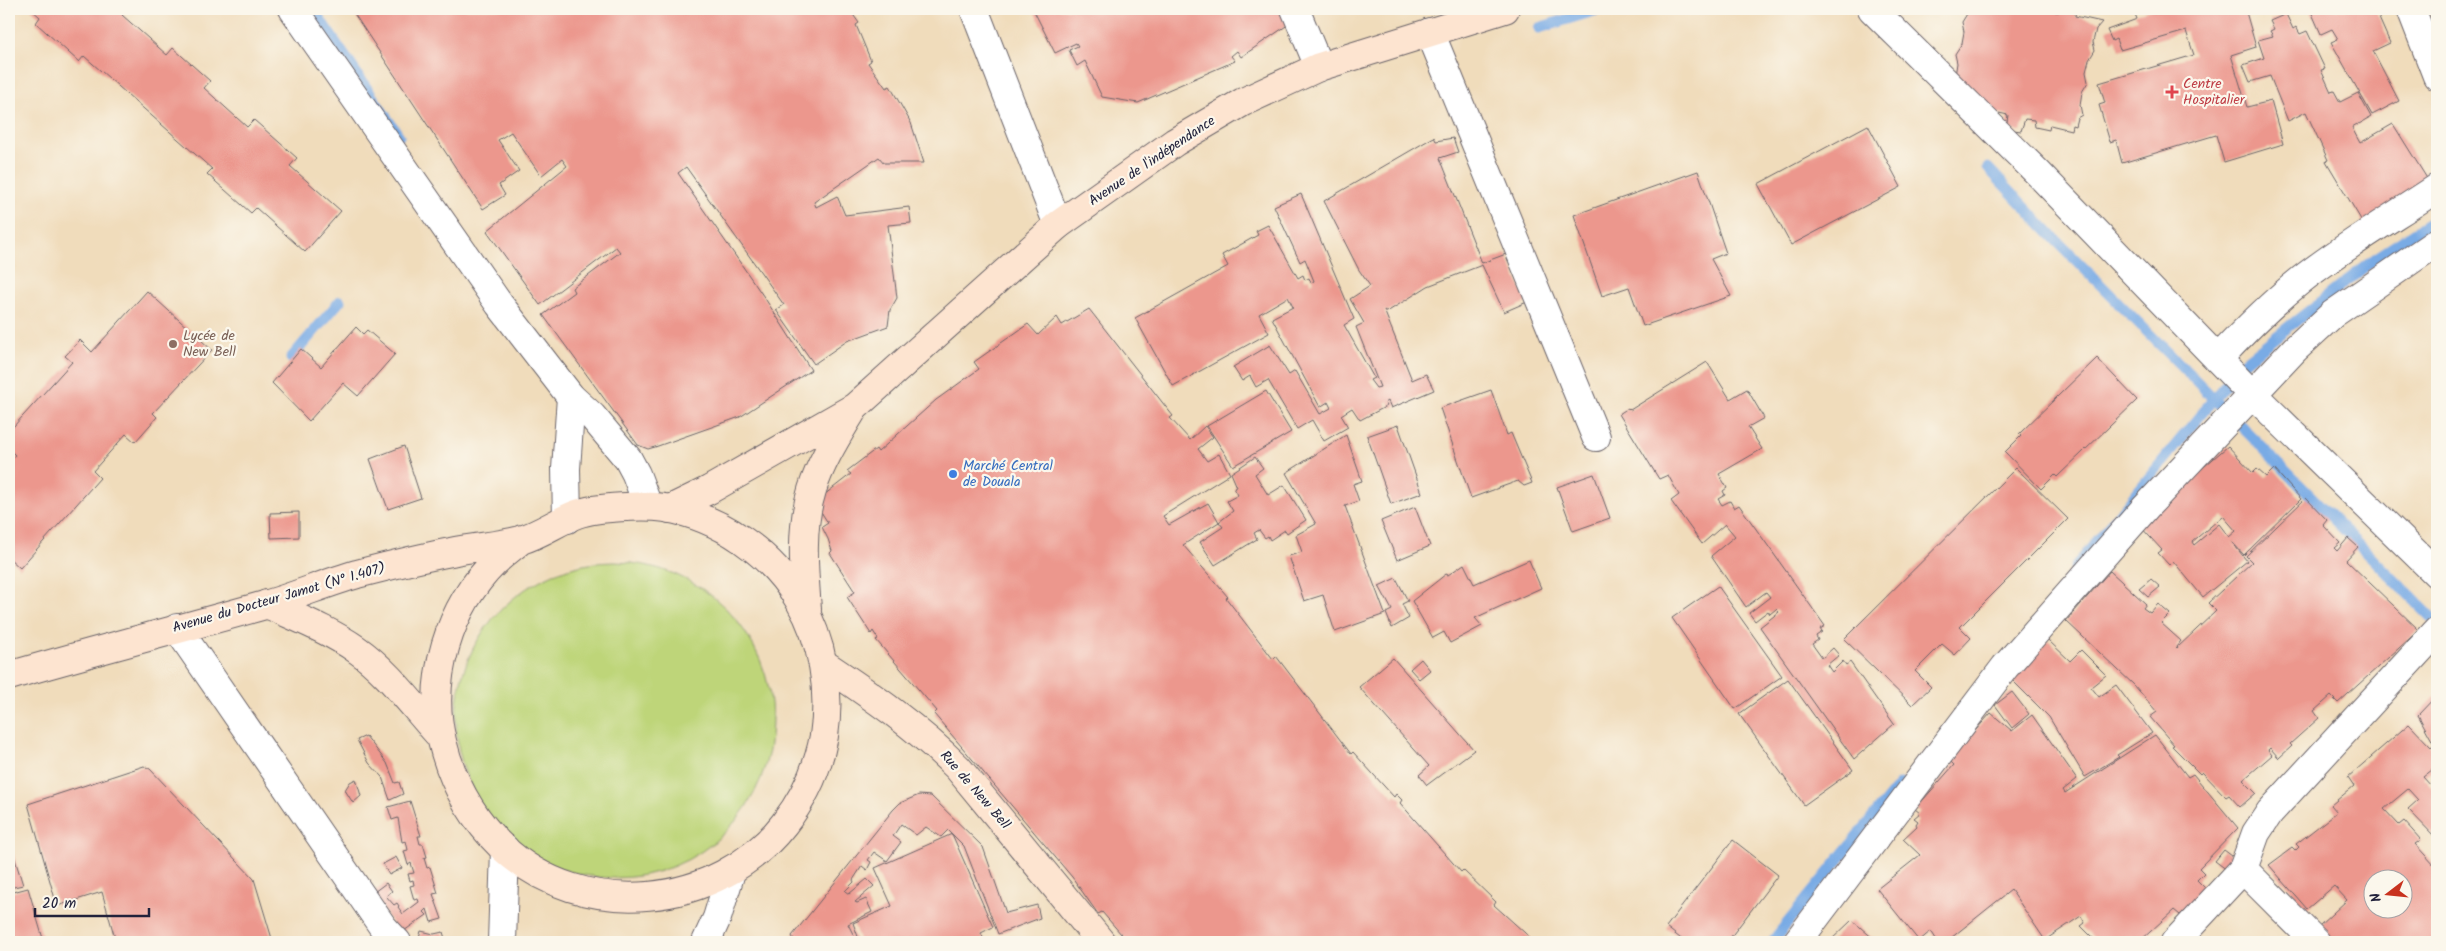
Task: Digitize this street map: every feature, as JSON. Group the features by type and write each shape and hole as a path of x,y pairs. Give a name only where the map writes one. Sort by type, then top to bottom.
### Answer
{"main road":[{"name":"Avenue de l'indépendance","path":"855,407 1058,225 1175,142 1243,102 1319,67 1506,9"},
{"path":"659,507 699,517 726,529 751,545 773,565 792,588 807,613 824,664 828,712 820,760 799,804 770,843 731,872 686,891 638,898 590,893 545,877 505,849 475,817 454,779 441,737 437,699 441,662 452,625 470,593 494,563 522,539 582,512 659,507 709,490 855,407"},
{"path":"807,613 803,563 811,491 827,454 855,407"},
{"name":"Avenue du Docteur Jamot (N° 1.407)","path":"9,676 268,604 349,576 400,563 522,539"},
{"path":"268,604 332,635 357,650 378,668 441,737"},
{"name":"Rue de New Bell","path":"824,664 909,723 958,768 1101,942"}],"street":[{"path":"293,9 493,296 572,397 592,416 628,459 659,507"},
{"path":"974,9 1058,225"},
{"path":"1295,9 1319,67"},
{"path":"1872,9 2038,173 2253,395 2437,574"},
{"path":"2411,9 2437,76"},
{"path":"1430,32 1596,437"},
{"path":"2218,359 2256,319 2300,280 2343,249 2437,188"},
{"path":"1796,942 2005,667 2152,500 2295,349 2332,314 2437,242"},
{"path":"567,519 566,469 572,397"},
{"path":"177,628 383,927 397,942"},
{"path":"2175,942 2243,869 2256,833 2270,812 2437,631"},
{"path":"502,942 505,849"},
{"path":"2243,869 2316,942"},
{"path":"706,942 717,918 731,872"}],"green space":[{"path":"614,562 645,565 674,574 702,589 726,608 745,632 760,660 769,689 772,720 769,751 760,780 745,808 726,832 702,851 674,866 645,875 614,878 583,875 554,866 526,851 502,832 483,808 468,780 459,751 456,720 459,689 468,660 483,632 502,608 526,589 554,574 583,565"}],"building":[{"path":"31,9 125,9 122,15 167,55 173,48 210,81 204,88 247,127 254,120 297,158 290,166 341,211 305,252 256,208 251,213 207,174 212,169 84,56 79,62 36,23 40,17"},
{"path":"351,9 849,9 859,23 856,25 871,61 868,63 886,88 890,86 911,123 924,163 884,163 879,157 814,202 816,207 837,196 845,215 909,207 911,223 888,225 897,298 890,310 888,326 847,341 814,364 776,310 784,305 686,167 678,173 766,300 811,370 740,417 648,449 638,445 543,315 574,292 572,288 620,252 616,247 540,305 487,231 567,166 562,159 541,176 511,132 498,140 519,171 499,185 505,195 483,209"},
{"path":"1033,9 1285,9 1292,22 1241,57 1237,51 1231,56 1235,61 1138,103 1102,97 1085,61 1077,66 1069,50 1078,46 1076,43 1055,53"},
{"path":"1970,9 2055,9 2055,12 2059,12 2059,9 2076,9 2075,16 2102,22 2096,29 2093,42 2095,50 2089,60 2086,72 2088,82 2082,92 2080,105 2082,115 2077,118 2075,126 2072,125 2071,130 2050,125 2049,130 2035,127 2034,120 2025,119 2021,131 2006,129 2008,115 1999,113 1998,117 1955,76 1957,63 1955,54 1962,43 1964,32 1962,22"},
{"name":"Centre Hospitalier","path":"2154,9 2255,9 2246,12 2256,47 2231,55 2247,107 2271,101 2283,144 2224,162 2216,135 2122,163 2116,140 2110,142 2099,105 2105,103 2099,83 2194,55 2186,31 2120,50 2116,39 2112,41 2107,30 2137,19 2135,14"},
{"path":"2310,9 2375,9 2390,43 2373,51 2399,101 2372,115 2331,42 2338,39 2332,29 2321,34"},
{"path":"2286,14 2293,29 2296,27 2300,34 2307,31 2325,69 2321,70 2331,92 2334,91 2340,102 2358,93 2371,117 2352,128 2360,143 2393,124 2433,188 2366,228 2326,161 2328,160 2306,112 2288,121 2270,76 2250,82 2243,65 2264,58 2258,40 2273,36 2270,31 2274,29 2270,21"},
{"path":"1868,125 1901,187 1791,245 1758,184"},
{"path":"1434,137 1436,141 1453,138 1458,152 1440,158 1482,263 1506,254 1527,302 1504,312 1482,265 1428,286 1387,312 1384,310 1412,380 1426,374 1434,390 1391,408 1388,401 1385,403 1387,406 1360,420 1352,408 1341,415 1348,427 1324,441 1312,420 1297,429 1268,380 1256,387 1250,376 1242,381 1233,367 1270,345 1289,375 1295,371 1320,414 1331,408 1328,402 1320,407 1272,318 1293,307 1288,297 1259,314 1269,333 1173,386 1135,318 1228,266 1222,255 1258,235 1256,231 1268,225 1298,278 1303,275 1305,280 1309,278 1311,283 1314,281 1305,259 1300,262 1274,206 1301,194 1354,319 1344,325 1374,378 1370,380 1376,388 1380,387 1356,327 1364,323 1350,299 1370,286 1359,270 1324,201"},
{"path":"1698,171 1726,253 1711,259 1731,296 1643,326 1629,287 1602,296 1574,215"},
{"path":"147,291 212,350 153,413 157,417 135,442 126,434 93,471 100,478 20,568 9,558 9,462 15,455 9,449 9,422 13,427 72,362 65,356 80,340 92,352"},
{"path":"1089,309 1173,416 1170,418 1190,440 1205,426 1213,437 1198,449 1207,461 1219,454 1230,474 1163,516 1169,525 1208,503 1219,522 1183,545 1228,597 1226,598 1273,659 1276,656 1351,754 1353,752 1394,797 1396,794 1402,800 1400,803 1461,872 1463,870 1496,902 1494,905 1535,942 1128,942 1102,912 1098,914 1072,877 934,714 937,711 876,640 878,639 873,631 871,634 847,597 855,592 830,553 832,551 822,527 828,523 815,502 851,474 847,471 876,449 878,452 936,400 979,369 974,362 1028,324 1038,335 1057,317 1062,325"},
{"path":"356,327 363,334 367,330 395,354 358,396 343,383 309,421 272,383 301,349 321,367"},
{"path":"2097,358 2137,400 2057,477 2055,475 2041,489 2005,452 2021,436 2019,434"},
{"path":"1707,362 1730,399 1747,389 1764,418 1748,427 1762,449 1719,474 1727,488 1723,491 1725,495 1718,499 1722,505 1730,501 1734,508 1739,505 1825,626 1820,629 1822,632 1816,636 1818,640 1812,644 1822,658 1833,648 1839,655 1827,665 1832,672 1843,661 1846,665 1850,662 1894,724 1854,759 1760,627 1779,612 1776,609 1770,614 1768,611 1755,621 1749,613 1770,597 1766,592 1746,607 1711,556 1735,536 1725,524 1702,544 1671,501 1679,495 1668,475 1659,479 1619,414 1628,408 1630,410"},
{"path":"1491,390 1507,435 1511,433 1532,483 1524,486 1518,481 1471,498 1440,408"},
{"path":"1266,391 1291,432 1233,466 1207,426"},
{"path":"1398,425 1422,493 1391,504 1367,436"},
{"path":"1346,435 1362,481 1353,484 1359,501 1345,506 1385,614 1335,632 1323,595 1304,601 1289,556 1302,552 1296,535 1316,524 1286,473"},
{"path":"404,446 421,498 388,509 370,459"},
{"path":"2228,446 2253,473 2257,469 2266,477 2274,469 2301,499 2244,555 2231,541 2247,561 2203,597 2173,561 2169,565 2158,553 2162,550 2138,524","holes":["2223,516 2236,531 2229,537 2219,524 2194,545 2192,542"]},
{"path":"1255,457 1263,468 1255,474 1268,495 1284,485 1306,520 1287,533 1285,530 1270,540 1268,536 1265,538 1259,530 1254,533 1257,539 1215,565 1200,542 1223,527 1219,522 1233,511 1227,501 1238,495 1234,488 1237,487 1231,473"},
{"path":"2016,468 2068,519 1960,627 1971,638 1955,655 1942,644 1915,671 1931,687 1912,705 1844,639"},
{"path":"1594,474 1610,518 1573,531 1557,487"},
{"path":"2306,498 2327,520 2323,525 2340,543 2334,548 2337,551 2348,538 2358,547 2346,560 2419,630 2338,703 2331,696 2314,711 2319,718 2290,744 2292,746 2279,758 2270,748 2268,750 2272,755 2243,780 2256,793 2240,807 2229,795 2226,797 2202,772 2200,774 2172,746 2174,745 2150,717 2157,712 2134,685 2066,621 2110,571 2146,604 2143,608 2150,613 2158,604 2170,614 2161,623 2181,641 2177,648 2216,611 2208,603 2252,562 2246,556"},
{"path":"1415,507 1430,546 1397,560 1381,521"},
{"path":"299,512 299,537 271,538 270,513"},
{"path":"1529,560 1541,588 1475,618 1482,626 1450,643 1444,632 1433,638 1412,601 1446,574 1448,575 1464,564 1474,584"},
{"path":"1396,578 1408,601 1402,604 1409,618 1392,628 1386,613 1392,610 1379,586"},
{"path":"2151,579 2160,587 2148,597 2139,589"},
{"path":"1718,586 1782,676 1735,709 1672,618"},
{"path":"2048,640 2070,661 2081,650 2106,675 2091,687 2099,697 2116,685 2152,733 2117,755 2119,757 2085,777 2049,717 2010,678"},
{"path":"1393,658 1474,750 1427,785 1419,775 1429,766 1359,687"},
{"path":"1421,659 1430,670 1419,679 1410,669"},
{"path":"1788,679 1853,770 1804,805 1739,714"},
{"path":"2012,692 2029,714 2012,728 1995,705"},
{"path":"2437,695 2437,766 2423,777 2432,787 2437,782 2437,839 2408,809 2418,800 2408,789 2384,809 2399,825 2404,821 2421,840 2415,844 2435,866 2437,863 2437,942 2333,942 2319,926 2347,900 2334,886 2307,909 2269,865 2292,848 2295,851 2299,847 2296,844 2337,812 2331,805 2354,786 2348,777 2409,724 2431,747 2434,744 2418,715"},
{"path":"1991,713 2012,731 2032,715 2077,779 2063,790 2065,793 2155,735 2188,777 2193,774 2238,828 2199,868 2204,873 2197,880 2206,889 2180,915 2174,910 2139,942 2097,942 2081,926 2085,923 2081,916 2045,940 2011,890 1946,942 1938,942 1931,931 1919,941 1877,889 1920,855 1903,839 1917,826 1918,821 1914,818 1920,813 1915,809 1954,765 1949,760"},
{"path":"366,736 387,763 395,783 399,782 403,794 390,800 382,777 369,763 357,740"},
{"path":"144,766 150,769 254,879 273,942 116,942 102,892 57,906 28,804"},
{"path":"356,779 361,796 353,803 345,790 350,782"},
{"path":"919,795 931,796 983,847 1006,913 1037,905 1040,918 998,934 964,846 948,830 941,837 926,827 916,835 901,824 893,836 901,842 887,861 874,852 868,860 871,862 867,870 862,866 853,880 854,882 845,891 849,894 867,879 874,886 855,902 866,899 872,912 848,924 857,942 795,942 792,936 893,810 900,803"},
{"path":"410,801 421,836 418,836 420,844 423,844 427,857 424,858 427,868 430,867 438,893 433,894 442,919 431,922 427,909 424,912 427,915 398,935 374,892 386,883 392,891 386,896 394,905 397,903 403,914 419,902 418,899 414,900 410,886 414,885 413,880 410,881 408,874 414,873 411,863 408,865 404,851 408,850 406,841 402,842 398,818 392,820 388,807"},
{"path":"952,834 993,927 981,933 985,942 860,942 853,923 892,906 875,868"},
{"path":"9,840 23,885 9,888"},
{"path":"1733,840 1778,875 1727,942 1685,942 1666,927"},
{"path":"2224,850 2236,859 2227,870 2215,861"},
{"path":"396,857 402,868 389,875 383,864"},
{"path":"28,888 44,942 9,942 9,893"},
{"path":"1852,920 1868,934 1878,942 1829,942"},
{"path":"421,931 434,934 443,932 446,942 418,942"}],"waterway":[{"path":"313,9 399,136"},
{"path":"1539,28 1600,9"},
{"path":"1988,168 2054,238 2437,623"},
{"path":"2075,568 2244,362 2376,258 2437,218"},
{"path":"291,358 340,301"},
{"path":"1772,942 1900,784"}],"place":[{"name":"Centre Hospitalier","path":"2172,92"},
{"name":"Lycée de New Bell","path":"173,344"},
{"name":"Marché Central de Douala","path":"953,474"}]}
